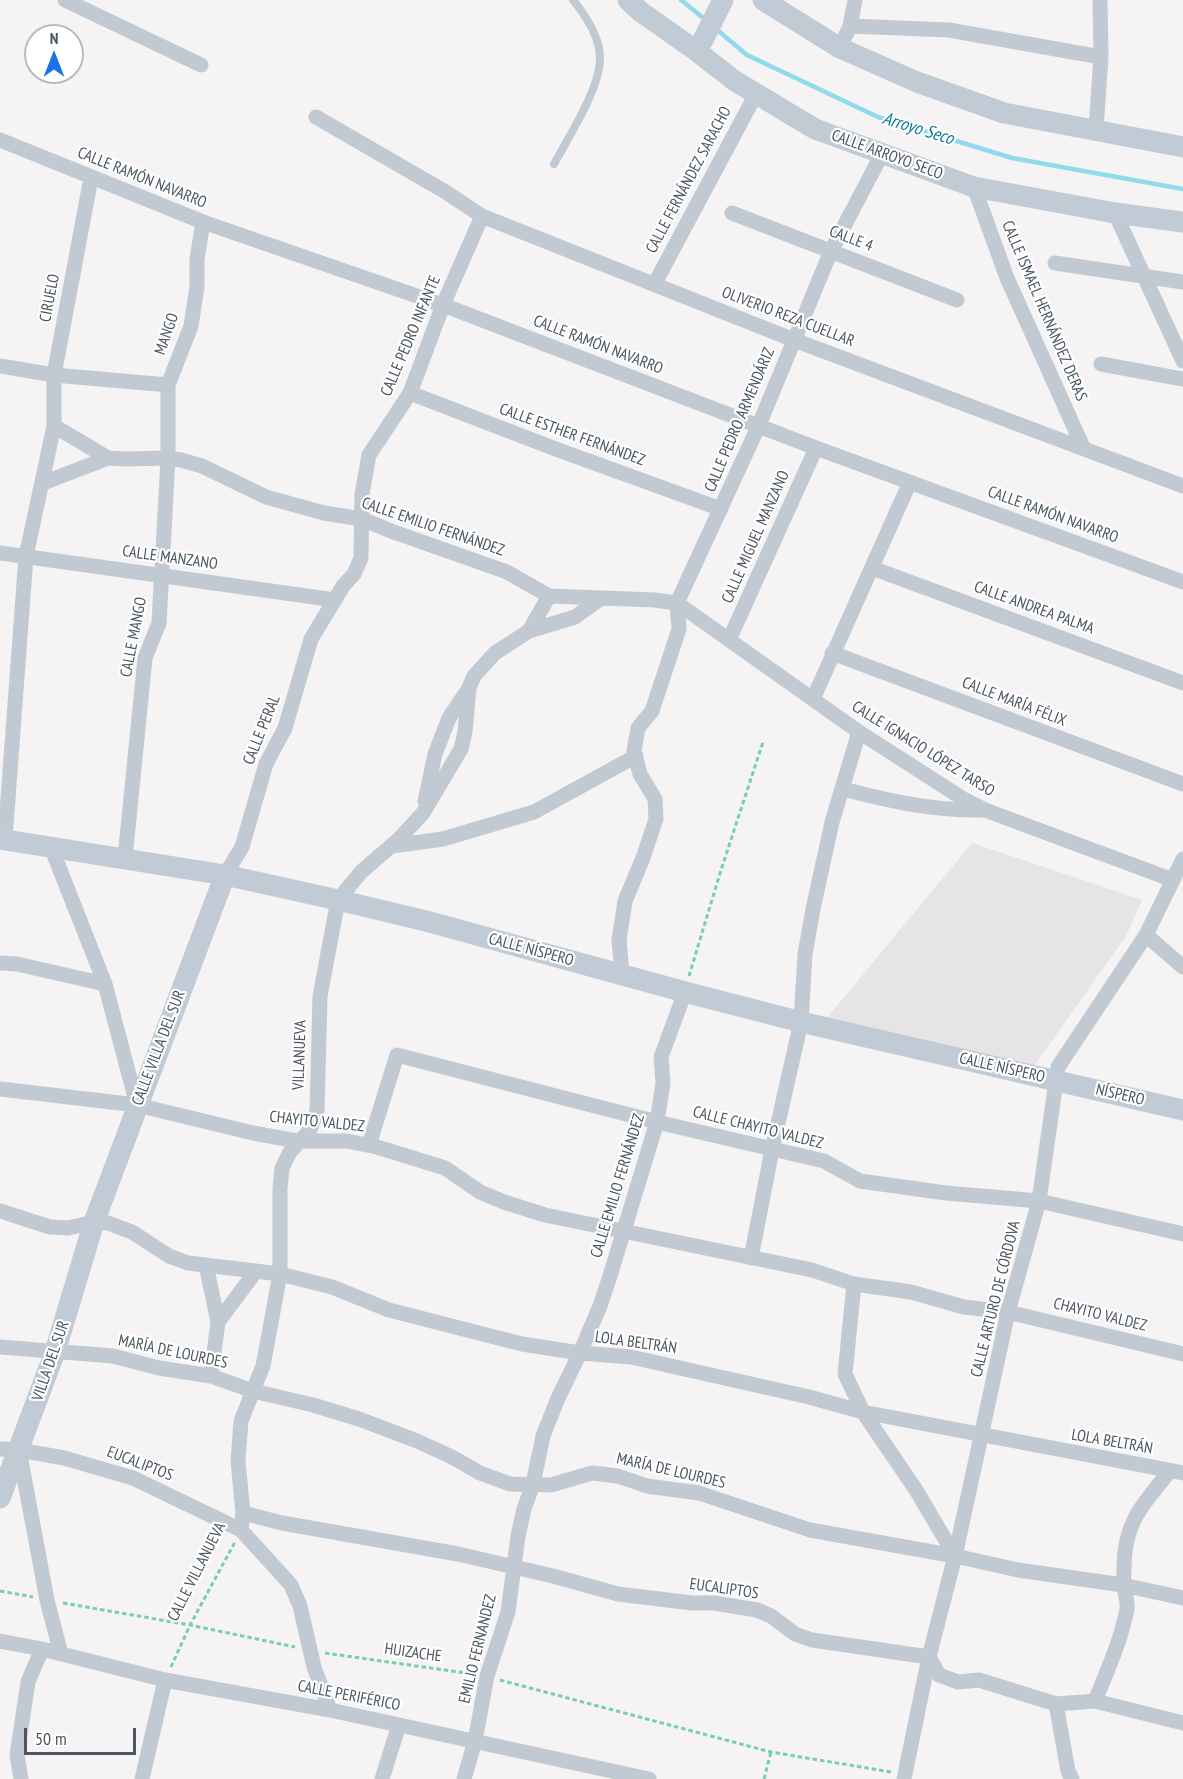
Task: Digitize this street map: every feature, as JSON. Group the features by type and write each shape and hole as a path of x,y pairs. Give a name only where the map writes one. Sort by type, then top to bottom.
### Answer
{"street":[{"path":"65,0 201,65"},
{"name":"CALLE ARROYO SECO","path":"628,0 641,12 699,45 735,81 814,129 974,187 1115,213 1183,222"},
{"path":"699,45 723,0"},
{"path":"763,0 840,48 917,82 1004,113 1183,147"},
{"path":"840,48 850,26 855,0"},
{"path":"1096,129 1101,57 1100,0"},
{"path":"850,26 949,30 1101,57"},
{"name":"CALLE FERNÁNDEZ SARACHO","path":"655,283 756,94"},
{"name":"OLIVERIO REZA CUELLAR","path":"315,117 444,191 482,216 794,340 1183,486"},
{"name":"CALLE RAMÓN NAVARRO","path":"0,140 203,222 443,305 816,448 1183,582"},
{"name":"CALLE PEDRO ARMENDÁRIZ","path":"677,603 759,425 831,251 882,154"},
{"name":"CIRUELO","path":"2,839 26,556 54,426 54,375 92,178"},
{"name":"CALLE ISMAEL HERNÁNDEZ DERAS","path":"974,187 1007,278 1083,447"},
{"name":"CALLE 4","path":"732,213 957,300"},
{"path":"1115,213 1183,361"},
{"name":"CALLE PEDRO INFANTE","path":"334,600 354,574 361,558 362,494 369,455 410,393 443,305 482,216"},
{"name":"MANGO","path":"168,458 168,385 191,326 203,222"},
{"path":"1055,263 1183,282"},
{"path":"1101,363 1183,379"},
{"path":"0,366 54,375 168,385"},
{"name":"CALLE ESTHER FERNÁNDEZ","path":"410,393 553,448 722,508"},
{"name":"CALLE EMILIO FERNÁNDEZ","path":"54,426 108,458"},
{"name":"CALLE MIGUEL MANZANO","path":"729,640 816,448"},
{"name":"CALLE EMILIO FERNÁNDEZ","path":"43,483 108,458 168,458 202,466 266,496 324,513 362,519 507,572 549,596 677,603"},
{"name":"CALLE MANGO","path":"125,858 145,658 159,623 168,458"},
{"path":"813,699 910,482"},
{"name":"CALLE MANZANO","path":"0,553 334,600"},
{"name":"CALLE ANDREA PALMA","path":"872,568 1183,683"},
{"path":"529,631 549,596"},
{"path":"423,813 435,754 448,718 469,688 474,676 495,653 529,631 575,617 600,599"},
{"name":"CALLE PERAL","path":"225,875 242,847 266,764 285,728 311,639 334,600"},
{"path":"622,975 619,940 625,902 656,819 655,799 640,774 634,751 638,728 652,711 679,629 677,603"},
{"name":"CALLE IGNACIO LÓPEZ TARSO","path":"677,603 859,732 965,800 985,810 1173,880"},
{"name":"CALLE MARÍA FÉLIX","path":"832,653 1183,784"},
{"path":"338,900 361,873 392,846 423,813 461,749 469,688"},
{"path":"752,1258 772,1150 801,1022 805,954 832,822 859,732"},
{"path":"392,846 443,838 534,812 636,756"},
{"path":"843,789 892,802 930,808 957,811 985,810"},
{"name":"CALLE NÍSPERO","path":"2,839 225,875 338,900 426,921 801,1022 1057,1081"},
{"path":"51,846 105,984 137,1105"},
{"name":"CALLE ARTURO DE CÓRDOVA","path":"905,1777 929,1657 955,1556 1008,1312 1039,1201 1058,1067 1146,935 1183,860"},
{"name":"CALLE VILLA DEL SUR","path":"94,1222 225,875"},
{"name":"VILLANUEVA","path":"280,1274 282,1168 297,1141 310,1130 317,1111 320,996 338,900"},
{"path":"1146,935 1183,968"},
{"path":"0,963 17,964 105,984"},
{"name":"CALLE EMILIO FERNÁNDEZ","path":"513,1567 524,1509 533,1484 543,1436 600,1306 657,1122 663,1083 661,1057 685,992"},
{"name":"CALLE CHAYITO VALDEZ","path":"369,1145 397,1055 657,1122 824,1161 860,1181 946,1193 1039,1201 1183,1233"},
{"name":"NÍSPERO","path":"1057,1081 1183,1110"},
{"name":"CHAYITO VALDEZ","path":"0,1089 137,1105 297,1141 347,1141 369,1145 445,1168 480,1192 504,1202 545,1215 624,1231"},
{"path":"0,1211 50,1227 68,1228 94,1222"},
{"name":"LOLA BELTRÁN","path":"94,1222 108,1223 132,1232 170,1256 188,1263 280,1274 332,1287 389,1310 522,1344 580,1353 631,1357 809,1397 863,1412 1177,1472"},
{"name":"VILLA DEL SUR","path":"0,1498 10,1450 56,1353 94,1222"},
{"path":"624,1231 813,1270 854,1284 911,1292 964,1307 1008,1312"},
{"path":"206,1265 218,1322 211,1376"},
{"path":"218,1322 256,1271"},
{"name":"CALLE VILLANUEVA","path":"241,1530 243,1514 238,1461 241,1421 263,1366 280,1274"},
{"path":"854,1284 845,1374 863,1412 916,1490 955,1556"},
{"name":"CHAYITO VALDEZ","path":"1008,1312 1183,1354"},
{"name":"MARÍA DE LOURDES","path":"0,1347 113,1356 159,1368 211,1376 253,1391 359,1419 417,1441 480,1473 510,1484 551,1485 592,1473 618,1476 647,1486 699,1493 810,1530 955,1556 1017,1570 1124,1585 1183,1598"},
{"path":"10,1450 61,1654"},
{"name":"EUCALIPTOS","path":"10,1450 64,1458 133,1478 241,1530"},
{"path":"1095,1701 1124,1625 1127,1605 1124,1585 1125,1542 1130,1527 1139,1510 1177,1472"},
{"name":"EUCALIPTOS","path":"243,1514 411,1545 513,1567 618,1594 692,1603 714,1603 757,1610 771,1616 795,1634 812,1640 929,1657"},
{"path":"241,1530 291,1585 300,1606 314,1667 330,1710"},
{"name":"EMILIO FERNANDEZ","path":"475,1741 487,1676 508,1612 513,1567"},
{"name":"CALLE PERIFÉRICO","path":"0,1641 42,1648 165,1680 330,1710 649,1779"},
{"path":"21,1779 17,1755 28,1683 42,1648"},
{"path":"929,1657 939,1675 958,1683 979,1680 1056,1704 1095,1701 1183,1723"},
{"path":"142,1779 165,1680"},
{"path":"1056,1704 1068,1771 1072,1779"},
{"path":"382,1779 399,1725"},
{"path":"464,1779 475,1741"}],"lane":[{"path":"555,164 596,85 600,58 596,38 586,16 573,0"}],"path":[{"path":"685,992 720,870 763,742"},
{"name":"CALLE VILLANUEVA","path":"165,1680 190,1625 241,1530"},
{"name":"HUIZACHE","path":"0,1591 190,1625 311,1651 487,1676 771,1752 905,1777"},
{"path":"764,1779 771,1752"}],"shaded area":[{"path":"972,843 1142,900 1126,936 1032,1069 826,1019"}],"waterway":[{"name":"Arroyo Seco","path":"681,0 707,21"},
{"name":"Arroyo Seco","path":"715,28 747,55 878,117 1012,158 1183,189"}]}
